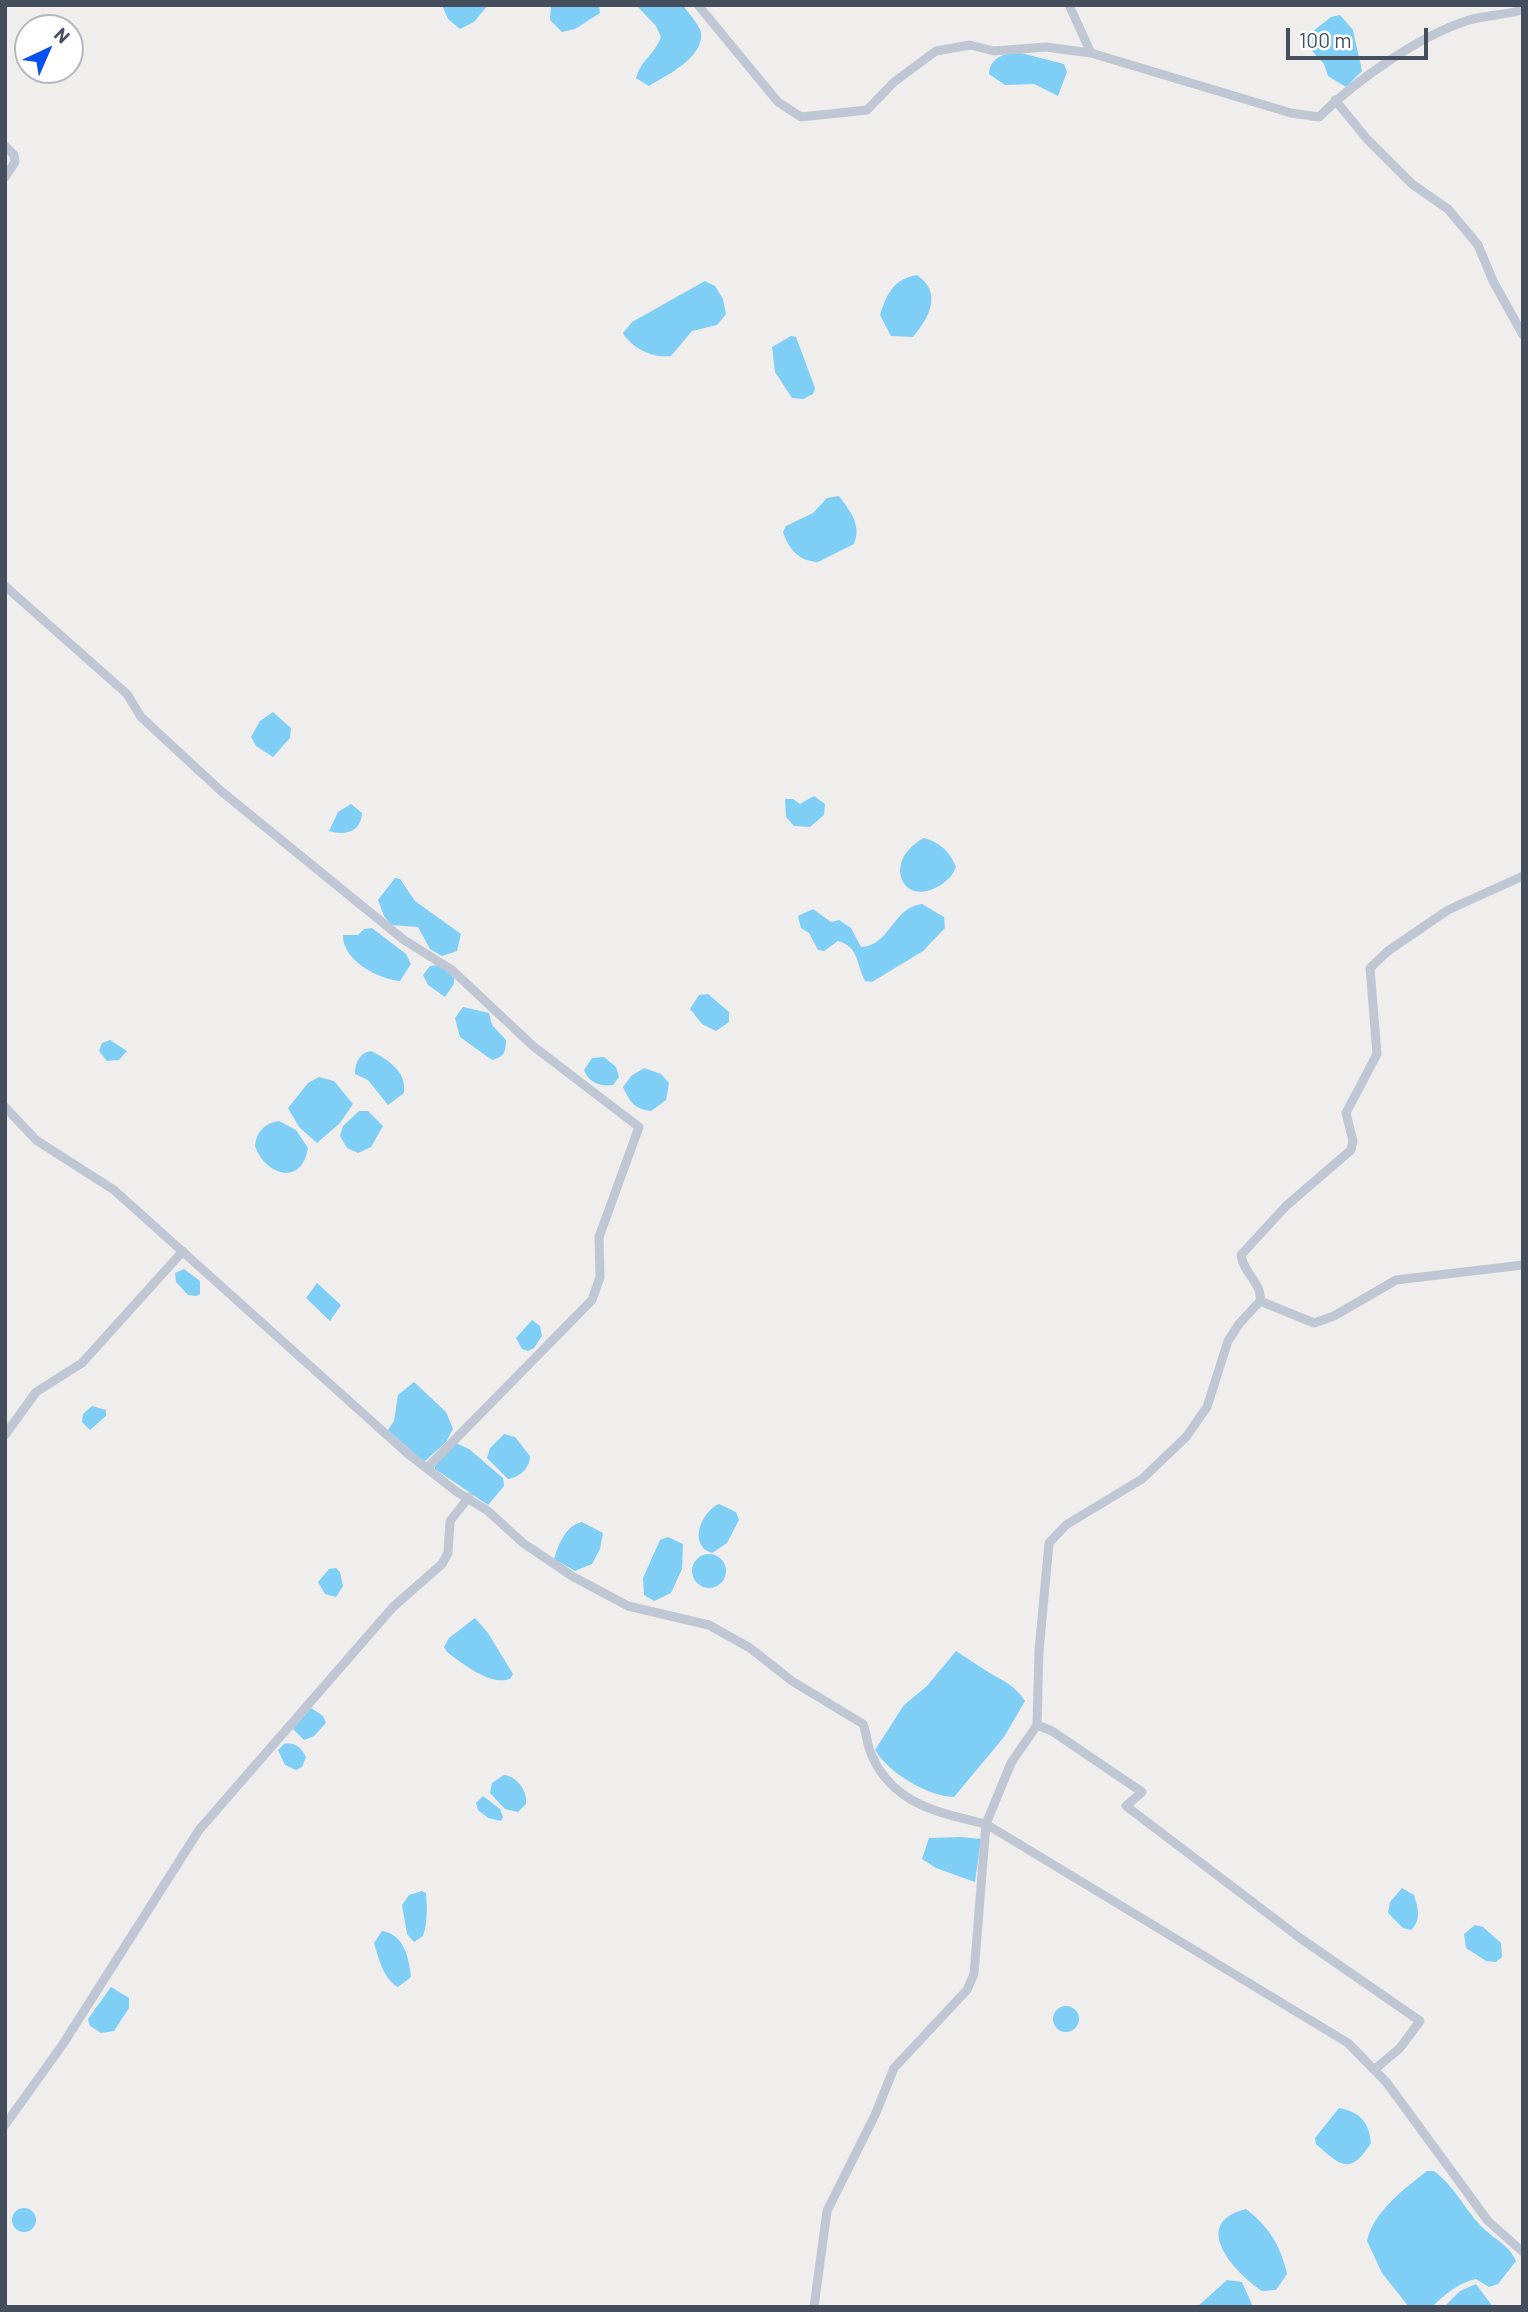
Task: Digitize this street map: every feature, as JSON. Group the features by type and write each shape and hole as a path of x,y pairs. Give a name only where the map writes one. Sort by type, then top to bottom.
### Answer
{"street":[{"path":"698,5 778,102 802,117 867,110 894,82 936,51 970,46 994,51 1046,47 1091,54 1291,113 1318,117 1335,100 1435,34 1468,21 1523,10"},
{"path":"1069,5 1091,54"},
{"path":"1335,100 1367,139 1412,184 1448,209 1478,245 1523,335"},
{"path":"5,146 14,155 15,162 5,177"},
{"path":"5,586 127,694 141,717 221,791 404,940 452,970 533,1046 639,1127 599,1237 600,1277 592,1300 427,1468"},
{"path":"814,2307 827,2211 870,2126 894,2068 967,1990 974,1974 986,1824 1011,1763 1037,1725 1049,1543 1066,1525 1142,1479 1186,1437 1207,1407 1228,1341 1260,1301 1260,1289 1242,1263 1241,1255 1286,1206 1351,1150 1353,1141 1346,1112 1377,1054 1370,968 1388,951 1448,910 1523,876"},
{"path":"5,1107 36,1140 114,1189 427,1468 457,1492 469,1497 523,1543 583,1582 628,1606 709,1625 750,1648 792,1681 863,1724 872,1757 885,1777 926,1809 986,1824 1348,2043 1375,2069 1488,2221 1523,2252"},
{"path":"5,1435 36,1392 82,1363 183,1251"},
{"path":"1260,1301 1314,1323 1334,1317 1396,1280 1523,1265"},
{"path":"5,2125 63,2044 194,1838 393,1607 442,1564 448,1553 450,1521 469,1497"},
{"path":"1037,1725 1052,1731 1142,1792 1126,1806 1300,1938 1420,2021 1400,2048 1375,2069"}],"water":[{"path":"442,5 488,5 474,22 460,29 448,19"},
{"path":"551,5 599,5 600,13 575,29 562,32 550,20"},
{"path":"636,5 683,5 701,33 700,42 690,58 649,86 636,78 661,37 656,26"},
{"path":"1340,15 1353,30 1362,71 1346,87 1328,76 1324,64 1302,40 1331,17"},
{"path":"1017,52 1064,64 1067,72 1058,96 1034,84 1005,85 989,74 992,64 998,58"},
{"path":"917,275 930,290 931,306 928,314 913,337 891,336 880,315 886,300 892,288"},
{"path":"705,281 715,286 723,299 726,314 717,325 692,331 671,356 650,354 637,348 623,333 632,322"},
{"path":"791,336 796,337 815,388 813,394 803,399 792,398 775,372 772,347"},
{"path":"839,496 856,524 854,544 818,562 800,557 791,549 785,538 783,532 786,526 813,513 827,498"},
{"path":"273,712 291,728 290,738 273,757 256,746 251,737 260,721"},
{"path":"814,796 825,804 824,815 810,827 794,826 786,817 785,799 793,799 800,804"},
{"path":"351,804 362,813 359,825 346,833 329,831 338,812"},
{"path":"924,838 943,848 956,867 951,877 942,884 928,891 916,891 907,887 900,869 903,858 911,847"},
{"path":"395,878 400,879 415,901 461,934 457,951 442,956 430,949 418,927 391,925 378,900"},
{"path":"922,904 944,917 945,928 923,951 872,982 865,981 856,956 845,944 838,941 824,951 818,950 809,933 801,928 798,916 813,909 831,922 839,920 851,928 861,947 879,940 904,912"},
{"path":"372,928 406,954 411,964 400,981 363,967 348,952 343,935 358,935 364,929"},
{"path":"439,965 454,978 454,984 445,997 428,985 423,975 430,966"},
{"path":"708,994 729,1012 729,1022 716,1031 702,1024 690,1009 699,995"},
{"path":"463,1007 489,1013 492,1025 506,1040 502,1056 492,1060 460,1037 455,1018"},
{"path":"110,1040 127,1051 119,1060 107,1061 99,1051 102,1043"},
{"path":"371,1051 395,1067 403,1079 404,1093 388,1105 368,1080 355,1074 358,1059"},
{"path":"604,1057 616,1067 619,1077 613,1085 595,1083 588,1078 584,1070 592,1058"},
{"path":"644,1068 661,1074 669,1083 666,1100 651,1111 640,1109 633,1104 623,1087 631,1076"},
{"path":"319,1077 334,1081 353,1104 340,1123 317,1143 299,1127 288,1108 308,1083"},
{"path":"359,1111 368,1111 383,1126 371,1147 358,1153 347,1148 340,1136 343,1126"},
{"path":"279,1121 296,1130 308,1148 299,1168 291,1172 275,1170 260,1156 255,1146 262,1129"},
{"path":"184,1269 200,1281 200,1294 188,1295 176,1282 175,1273"},
{"path":"317,1283 341,1305 330,1321 306,1298"},
{"path":"532,1320 540,1326 542,1336 534,1348 528,1351 522,1349 516,1338"},
{"path":"414,1382 446,1412 453,1429 446,1442 424,1462 388,1430 394,1421 398,1395"},
{"path":"92,1406 106,1410 106,1416 90,1430 82,1422 83,1414"},
{"path":"504,1434 515,1437 530,1456 524,1471 508,1479 487,1458 490,1448"},
{"path":"456,1443 469,1449 503,1478 504,1486 488,1505 435,1469 435,1465"},
{"path":"719,1504 736,1512 739,1520 727,1543 712,1553 700,1543 700,1528 707,1513"},
{"path":"582,1522 603,1533 600,1549 592,1564 575,1571 554,1559 567,1532"},
{"path":"668,1537 683,1544 682,1569 671,1593 654,1601 644,1595 643,1578 660,1540"},
{"path":"709,1554 721,1559 726,1571 721,1583 709,1588 697,1583 692,1571 697,1559"},
{"path":"336,1568 340,1572 343,1586 336,1597 325,1594 318,1582 329,1569"},
{"path":"475,1618 488,1633 513,1674 510,1679 485,1677 447,1652 444,1647 449,1638"},
{"path":"956,1651 1012,1686 1025,1701 1004,1737 954,1797 943,1796 910,1782 889,1767 875,1750 904,1705 927,1686"},
{"path":"311,1708 323,1716 326,1723 314,1736 304,1740 293,1729"},
{"path":"284,1744 297,1746 302,1750 306,1757 302,1767 296,1770 285,1765 278,1750"},
{"path":"504,1775 517,1781 525,1795 526,1804 518,1812 505,1809 490,1793 492,1783"},
{"path":"483,1796 500,1809 503,1817 501,1821 488,1818 478,1810 476,1803"},
{"path":"929,1838 981,1839 975,1882 936,1868 922,1859"},
{"path":"1402,1888 1414,1895 1417,1905 1418,1918 1411,1930 1403,1928 1388,1913 1390,1902"},
{"path":"422,1891 426,1893 426,1925 423,1936 414,1942 407,1934 402,1905 409,1895"},
{"path":"1475,1925 1483,1927 1501,1943 1502,1957 1496,1962 1486,1961 1466,1948 1464,1934"},
{"path":"382,1931 396,1937 409,1962 411,1977 398,1987 385,1974 374,1943"},
{"path":"111,1987 129,1998 129,2008 114,2031 101,2033 90,2026 88,2019"},
{"path":"1066,2006 1075,2010 1079,2019 1075,2028 1066,2032 1057,2028 1053,2019 1057,2010"},
{"path":"1339,2108 1358,2115 1366,2124 1370,2136 1371,2143 1351,2164 1332,2158 1316,2144 1315,2138"},
{"path":"1427,2171 1434,2171 1441,2177 1481,2226 1505,2246 1516,2261 1498,2284 1489,2287 1476,2279 1452,2290 1432,2307 1409,2307 1382,2273 1367,2241 1383,2211"},
{"path":"19,2208 29,2208 36,2215 36,2225 29,2232 19,2232 12,2225 12,2215"},
{"path":"1246,2209 1267,2230 1281,2255 1287,2274 1276,2290 1262,2291 1251,2283 1222,2248 1219,2236 1221,2225 1229,2216"},
{"path":"1227,2280 1242,2282 1253,2307 1197,2307"},
{"path":"1476,2284 1493,2307 1444,2307 1460,2291"}]}
